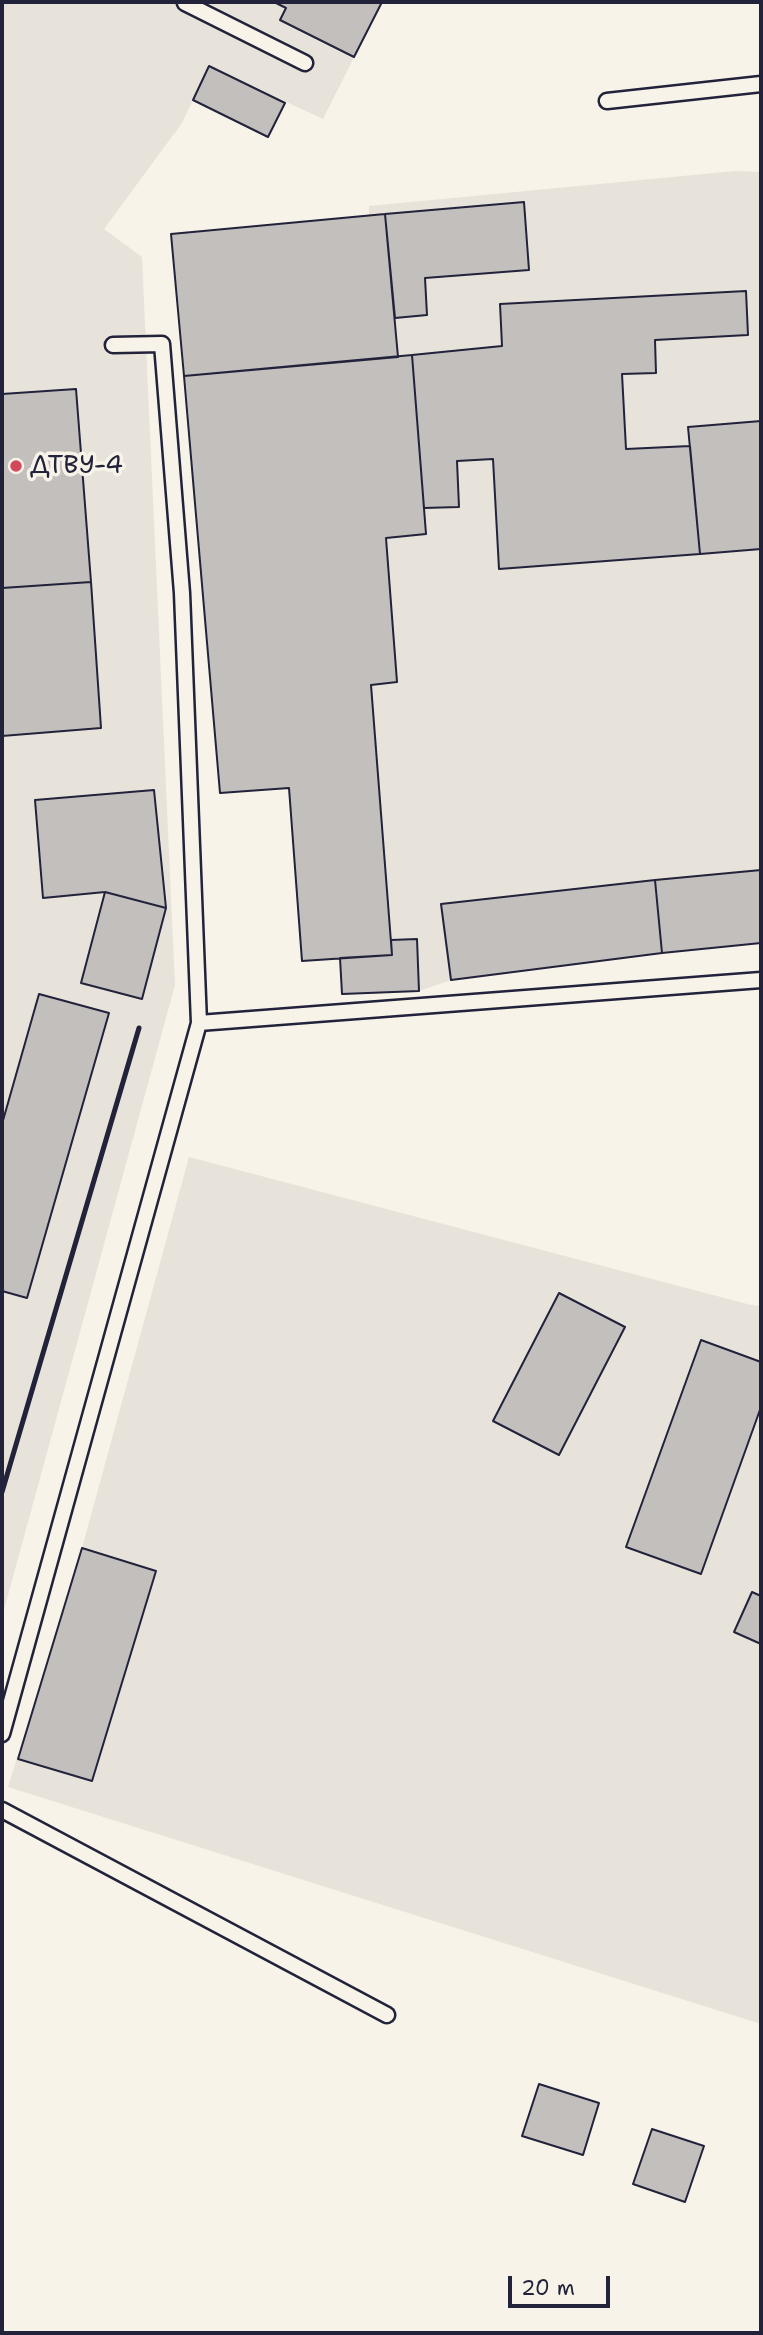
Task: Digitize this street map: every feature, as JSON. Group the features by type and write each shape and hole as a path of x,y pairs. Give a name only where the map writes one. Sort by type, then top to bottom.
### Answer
{"lane":[{"path":"184,3 304,63"},
{"path":"607,101 761,84"},
{"path":"2,1734 199,1023 182,593 162,344 113,345"},
{"path":"199,1023 761,980"},
{"path":"2,1810 387,2015"}],"shaded area":[{"path":"2,2 382,2 323,119 209,66 182,123 104,229 142,257 175,985 2,1617"},
{"path":"735,171 761,172 761,943 451,980 419,991 342,994 340,959 302,961 289,788 220,793 171,234 369,215 369,206"},
{"path":"189,1157 761,1306 761,2024 8,1787 82,1548"}],"building":[{"path":"274,2 382,2 354,57 280,20 286,8"},
{"path":"209,66 285,103 268,137 193,100"},
{"path":"524,202 529,270 425,278 427,315 395,318 385,214"},
{"path":"385,214 398,357 184,376 171,234"},
{"path":"746,291 748,335 655,340 656,373 622,374 626,449 690,446 700,554 499,569 493,459 457,461 459,507 424,508 412,355 502,346 500,304"},
{"path":"412,355 426,534 386,538 397,682 371,685 392,955 302,961 289,788 220,793 184,376"},
{"path":"76,389 91,582 2,588 2,394"},
{"path":"761,421 761,549 700,554 688,427"},
{"path":"91,582 101,728 2,736 2,588"},
{"path":"154,790 166,908 105,892 43,898 35,800"},
{"path":"761,870 761,943 662,953 655,880"},
{"path":"655,880 662,953 451,980 441,904"},
{"path":"105,892 166,908 142,999 81,983"},
{"path":"417,939 419,991 342,994 340,958 392,955 391,940"},
{"path":"39,994 109,1013 27,1298 2,1291 2,1124"},
{"path":"559,1293 625,1327 559,1455 493,1421"},
{"path":"701,1340 761,1362 761,1407 701,1574 626,1547"},
{"path":"82,1548 156,1571 92,1781 18,1759"},
{"path":"752,1592 761,1596 761,1644 734,1632"},
{"path":"539,2084 599,2103 583,2155 522,2136"},
{"path":"652,2129 704,2146 685,2202 633,2184"}],"railway":[{"path":"2,1492 139,1028"}],"place":[{"name":"ДТВУ-4","path":"16,466"}]}
